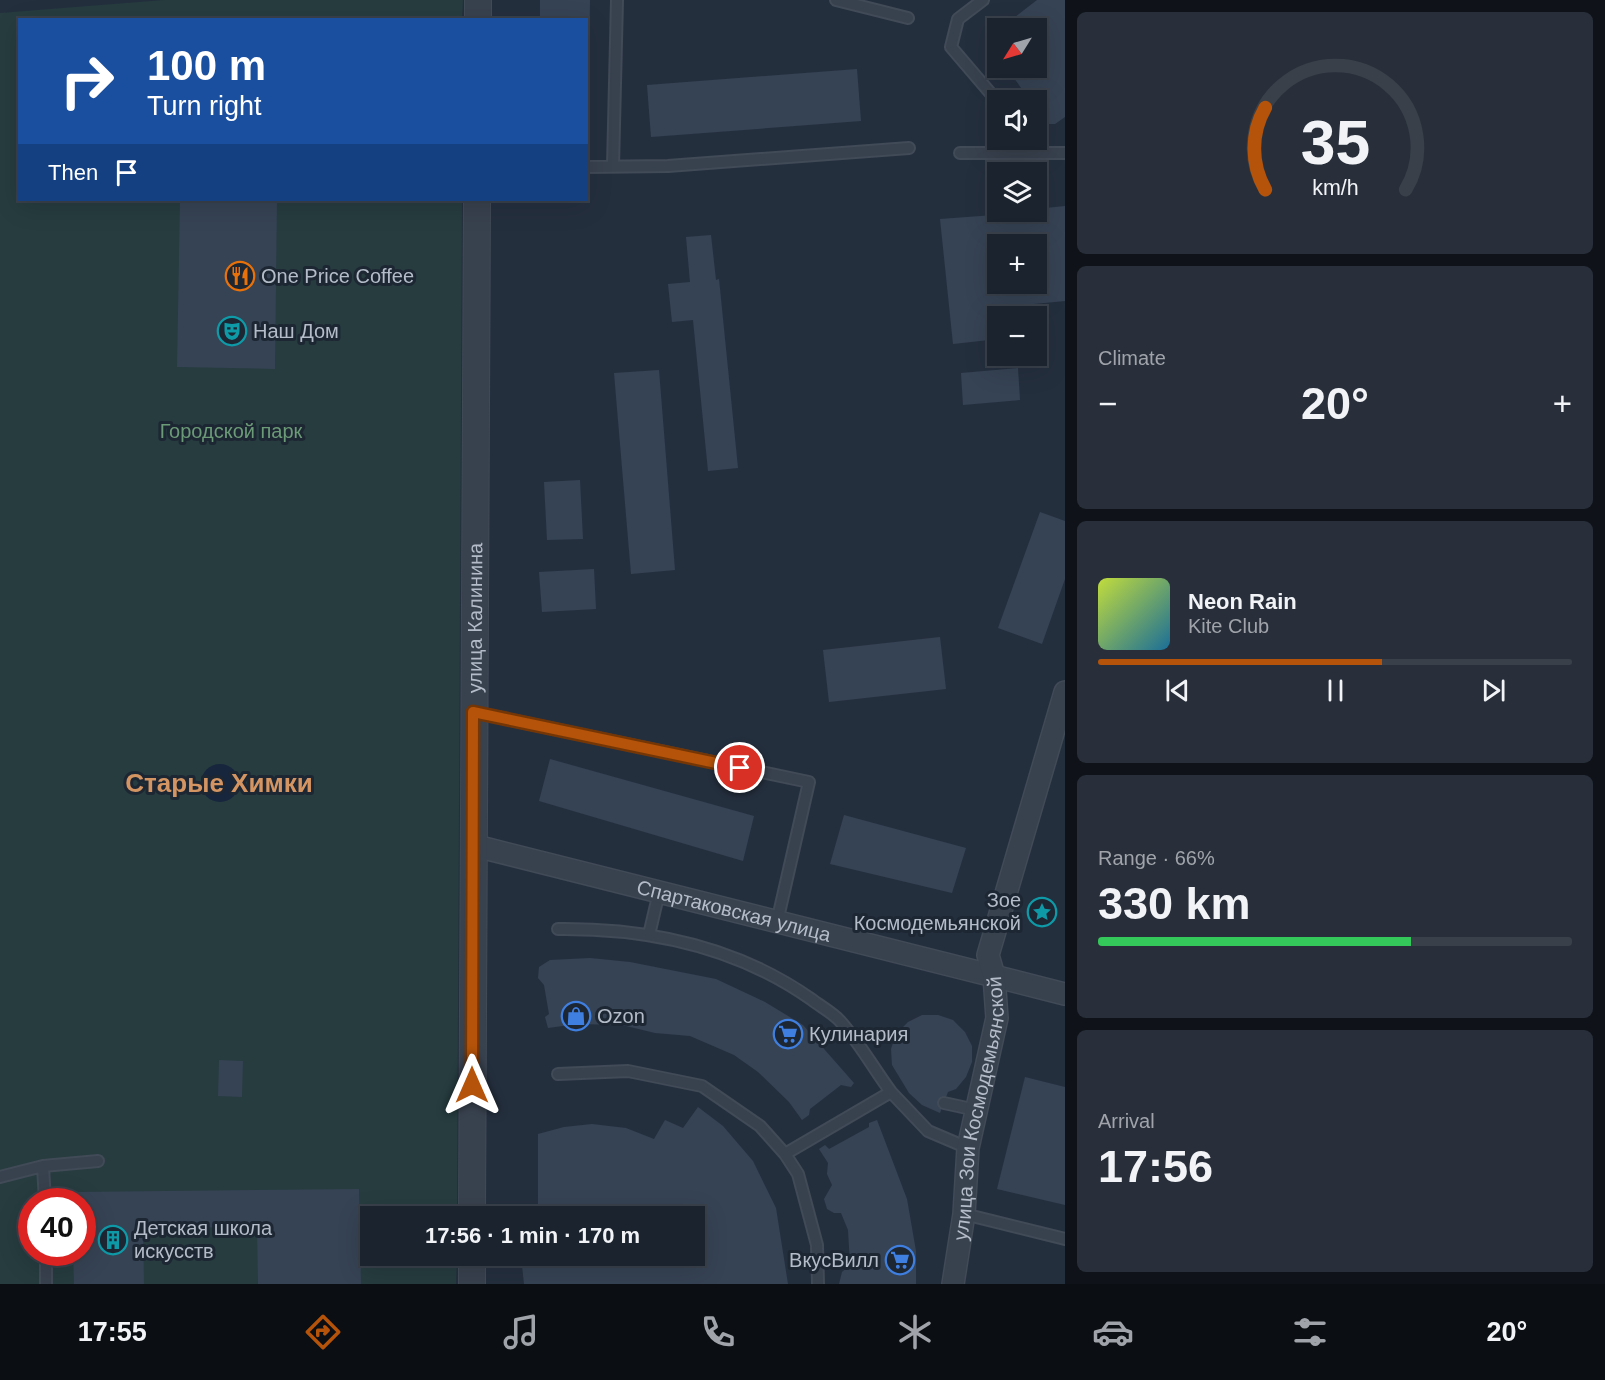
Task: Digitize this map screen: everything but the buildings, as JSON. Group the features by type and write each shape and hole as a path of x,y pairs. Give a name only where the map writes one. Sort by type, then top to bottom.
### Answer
{"street":[{"path":"478,0 478,18"},
{"name":"улица Калинина","path":"472,1206 477,201"},
{"name":"улица Зои Космодемьянской","path":"953,1284 964,1214 968,1148 997,1018 994,976 988,955 1065,692"},
{"name":"Спартаковская улица","path":"472,846 1065,994"},
{"path":"472,1266 472,1284"}],"lane":[{"path":"613,166 617,0"},
{"path":"839,0 908,18"},
{"path":"983,0 958,19 951,47 988,90"},
{"path":"588,167 668,166 909,148"},
{"path":"960,153 1065,153"},
{"path":"473,712 809,782 777,922"},
{"path":"649,935 658,892"},
{"path":"558,929 600,929 649,935 715,950 783,980 839,1020 891,1092 927,1131 968,1148"},
{"path":"558,1074 628,1071 702,1086 760,1126 798,1174 816,1245 818,1284"},
{"path":"784,1154 891,1092"},
{"path":"944,1103 976,1110"},
{"path":"0,1177 43,1166 98,1161"},
{"path":"43,1166 44,1188"},
{"path":"964,1214 1065,1239"},
{"path":"46,1266 46,1284"}],"green space":[{"name":"Городской парк","path":"164,0 463,0 462,18 18,18 18,201 462,201 457,1206 360,1206 360,1266 457,1266 456,1284 0,1284 0,13"}],"water":[{"path":"220,764 233,770 239,783 233,796 220,802 207,796 201,783 207,770"}],"place":[{"name":"One Price Coffee","path":"240,276"},
{"name":"Наш Дом","path":"232,331"},
{"name":"Зое Космодемьянской","path":"1042,912"},
{"name":"Ozon","path":"576,1016"},
{"name":"Кулинария","path":"788,1034"},
{"name":"Детская школа искусств","path":"113,1240"},
{"name":"ВкусВилл","path":"900,1260"}],"district":[{"name":"Старые Химки","path":"219,783"}],"route":[{"path":"472,1085 473,712 740,768"}]}
